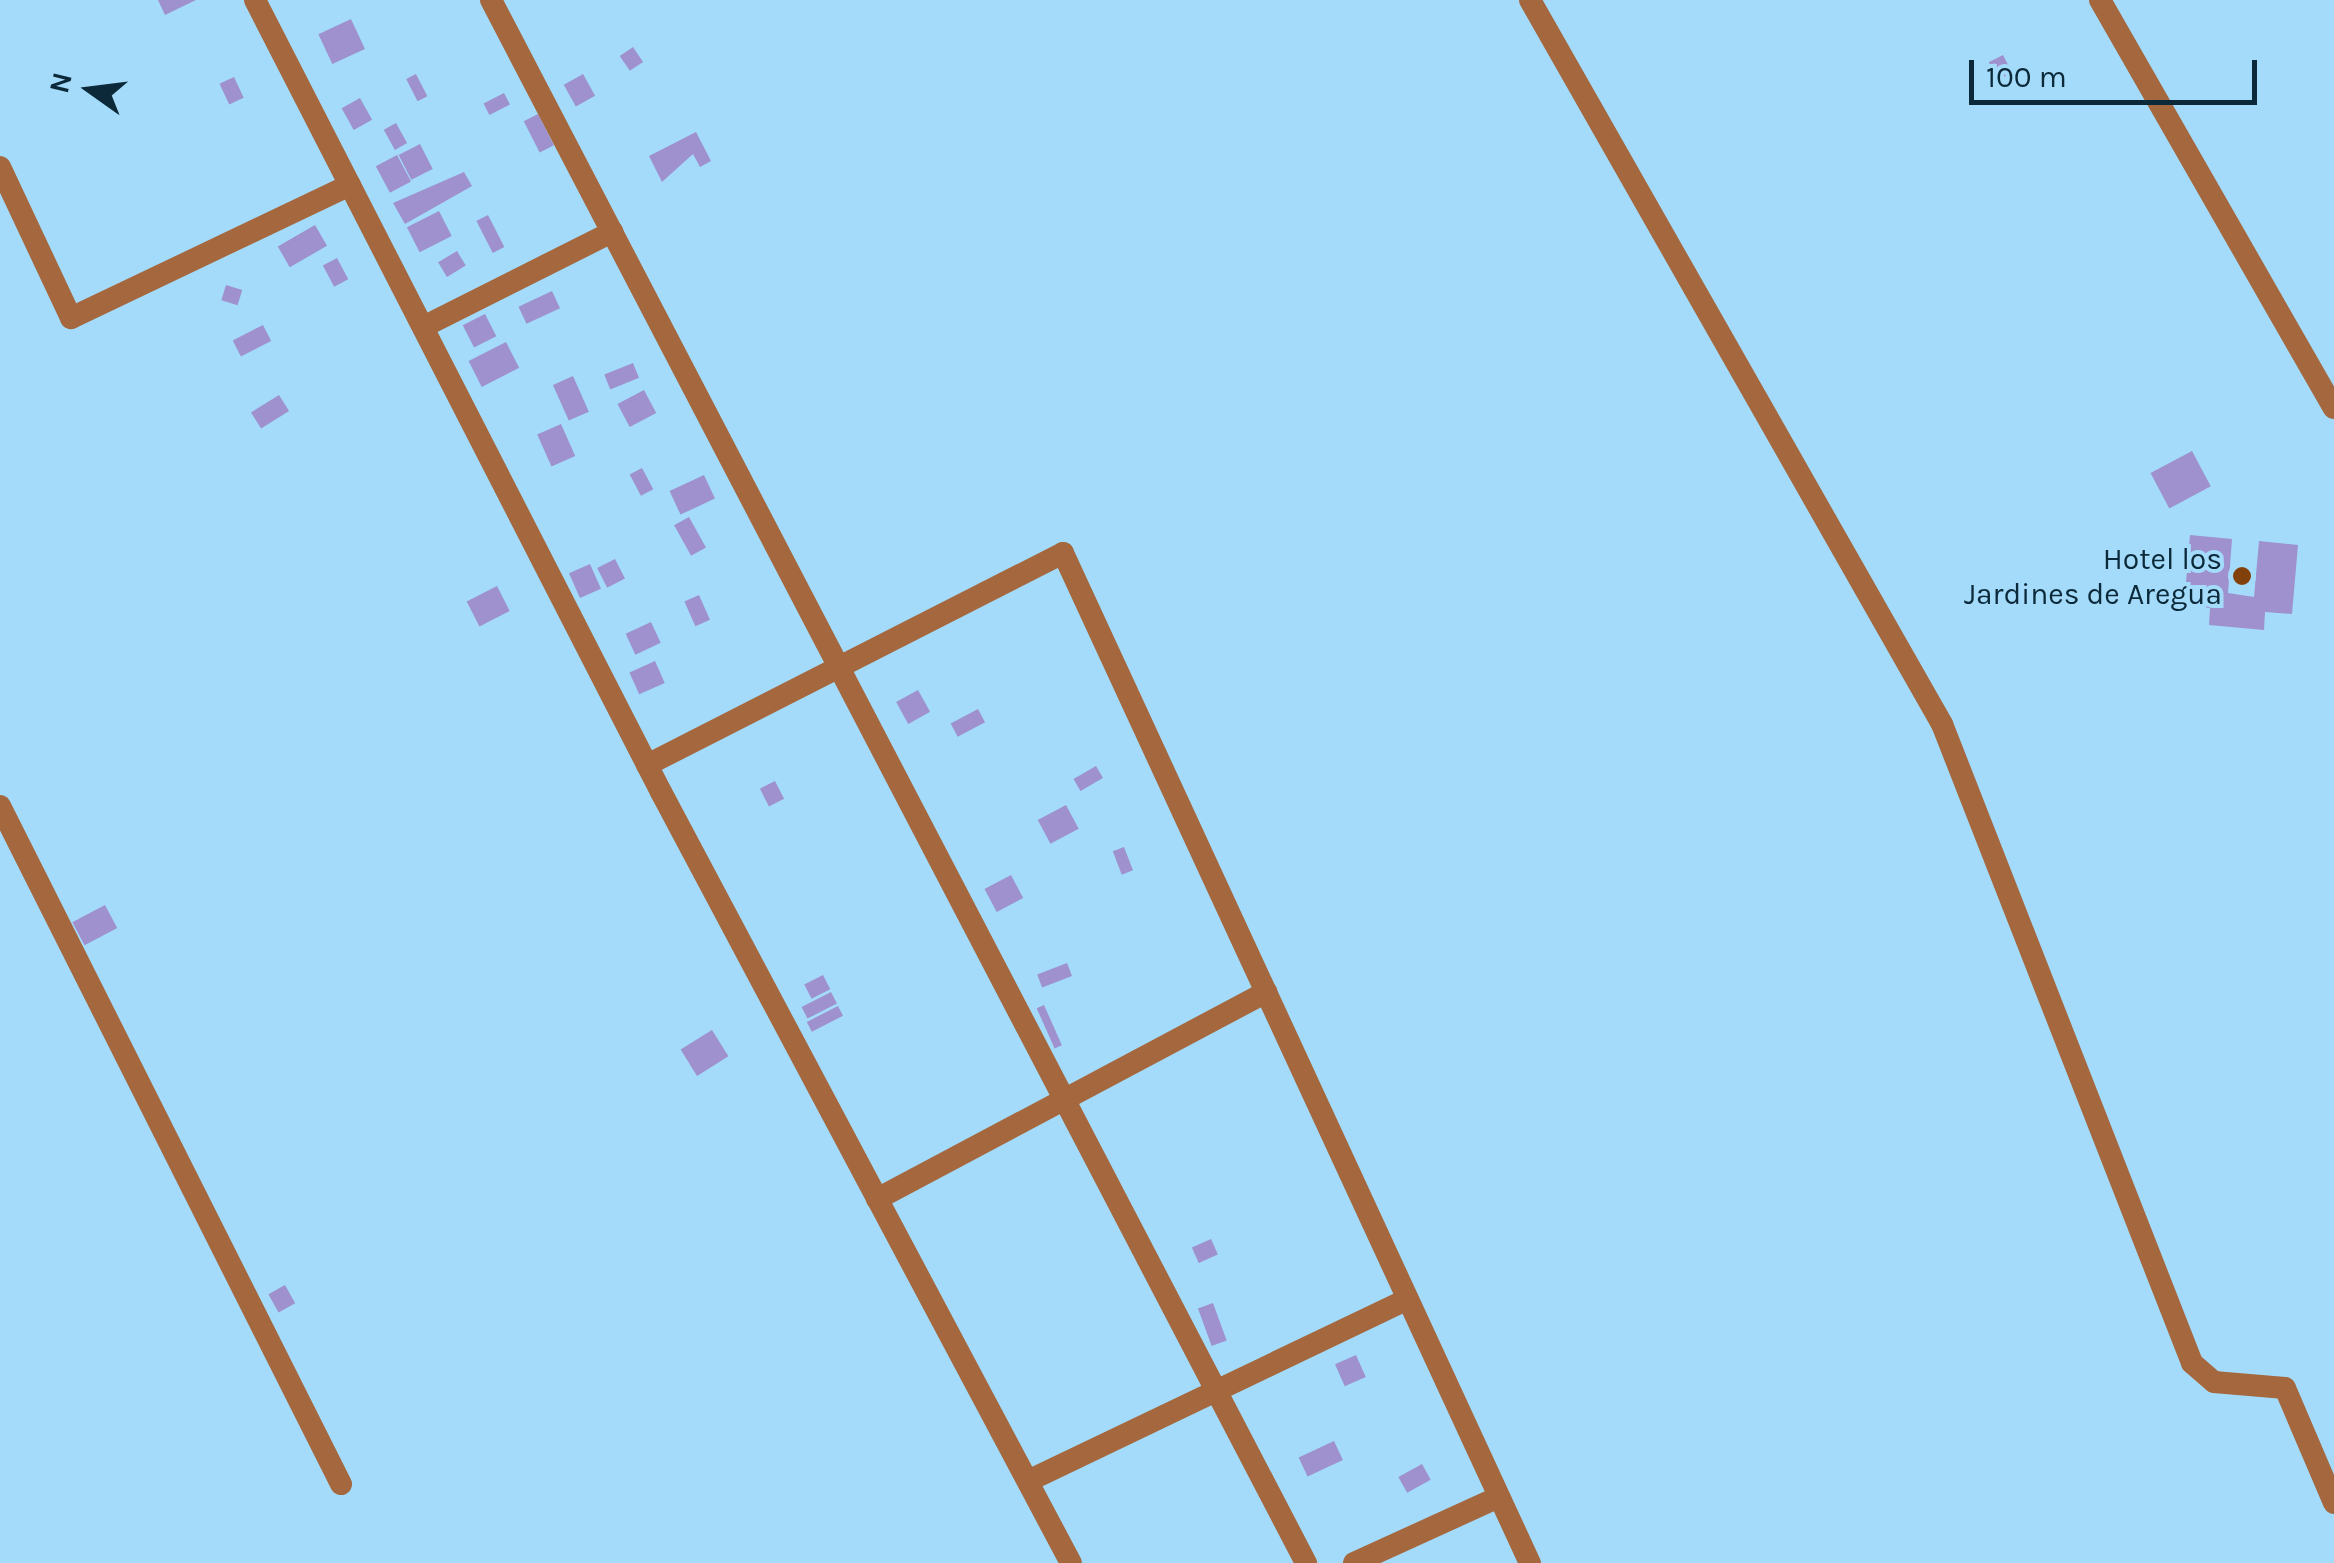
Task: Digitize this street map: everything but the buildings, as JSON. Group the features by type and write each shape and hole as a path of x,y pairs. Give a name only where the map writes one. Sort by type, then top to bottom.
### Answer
{"street":[{"path":"255,0 647,764 1071,1563"},
{"path":"491,0 1306,1563"},
{"path":"1530,0 1656,209 1942,724 2192,1363 2214,1382 2284,1388 2334,1503"},
{"path":"2100,0 2334,408"},
{"path":"0,168 71,318 350,184"},
{"path":"422,327 612,232"},
{"path":"647,764 1063,553 1530,1563"},
{"path":"0,806 341,1484"},
{"path":"877,1199 1266,992"},
{"path":"1028,1482 1408,1299"},
{"path":"1354,1563 1500,1497"}],"place":[{"name":"Hotel los Jardines de Aregua","path":"2242,576"}]}
